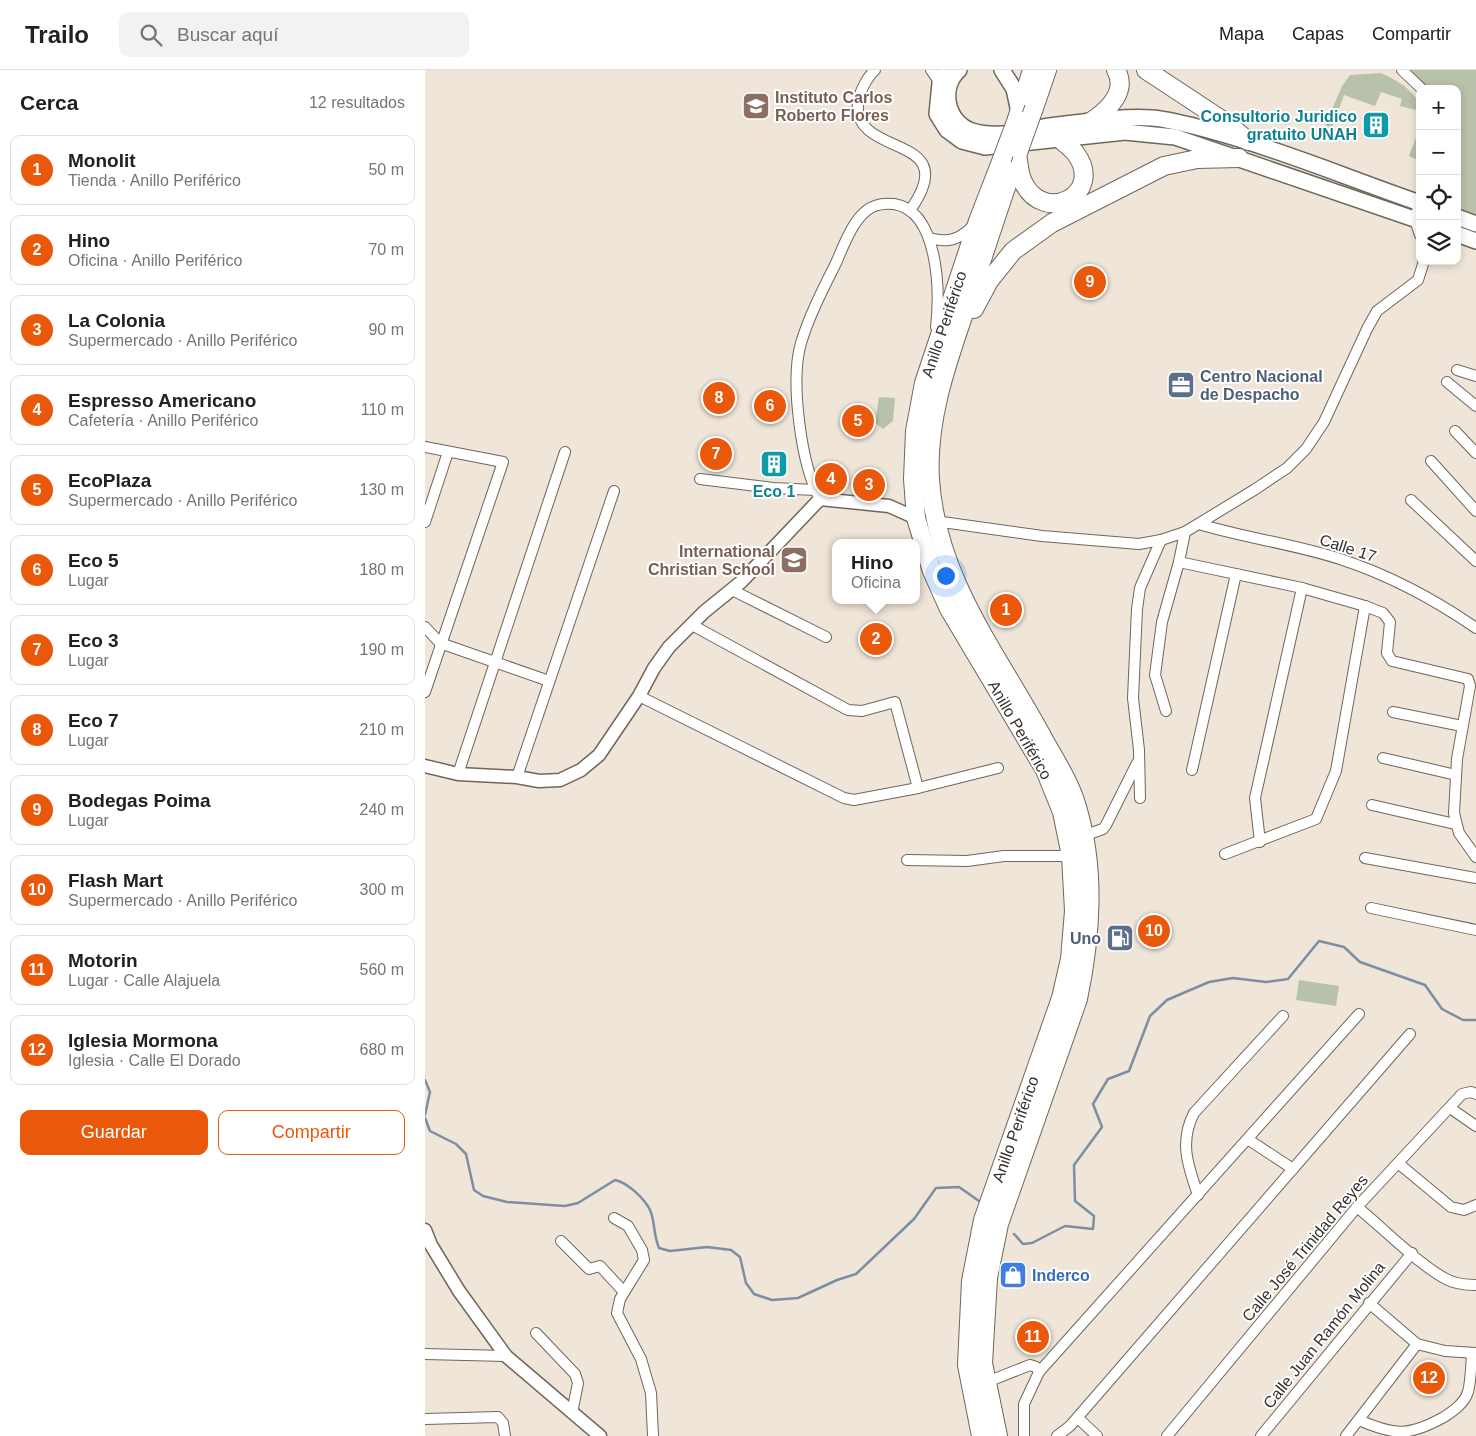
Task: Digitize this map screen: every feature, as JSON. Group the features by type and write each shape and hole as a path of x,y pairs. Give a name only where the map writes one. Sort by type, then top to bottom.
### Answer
{"highway":[{"path":"1092,121 1109,109 1115,98 1119,87 1116,70"},
{"path":"1146,70 1228,124 1248,141"},
{"name":"Anillo Periférico","path":"998,1436 983,1364 988,1278 999,1224 1078,999 1086,961 1090,912 1088,858 1077,807 1067,781 1028,710 964,602 947,566 935,521 930,478 931,433 939,387 1013,155 1023,113 1044,71"},
{"path":"1013,155 1023,182 1031,193 1041,201 1053,204 1064,202 1074,197 1082,186 1084,174 1082,163 1075,152 1059,138"},
{"name":"Anillo Periférico","path":"981,1436 967,1365 971,1281 983,1220 1061,998 1070,959 1074,911 1071,856 1061,812 1045,770 949,609 932,571 916,518 913,479 915,431 923,383 978,221 1013,155"},
{"path":"953,346 995,273 1013,251 1052,224 1164,166 1197,159 1239,158"}],"main road":[{"path":"959,70 949,87 947,97 949,110 959,126 973,131 998,135 1092,121 1153,118 1177,122 1248,141 1416,200"},
{"path":"1002,70 1014,90 1023,113"},
{"path":"943,76 937,114 947,130 962,141 985,147 1125,132 1175,137 1416,220"},
{"path":"1461,218 1476,224"},
{"path":"1461,235 1476,241"}],"street":[{"path":"875,70 859,99 857,112 864,126 873,134 915,154 921,161 926,180 924,188 911,209"},
{"path":"931,70 943,76"},
{"path":"1402,70 1418,85"},
{"path":"818,495 811,480 797,410 801,345 849,234 864,212 873,206 885,204 911,209 929,238 937,277 938,311 933,353"},
{"path":"929,238 941,241 953,240 965,234 978,221"},
{"path":"935,521 1042,536 1139,544 1161,540 1185,532 1287,468 1306,449 1324,422 1377,311 1418,280 1424,265"},
{"path":"1457,370 1476,376"},
{"path":"1447,382 1476,406"},
{"path":"1455,431 1476,453"},
{"path":"425,447 503,462 425,692"},
{"path":"425,522 448,452"},
{"path":"458,774 497,662 565,452"},
{"path":"1431,460 1476,511"},
{"path":"700,479 889,506 916,518"},
{"path":"889,506 910,493 913,479"},
{"path":"517,776 614,491"},
{"path":"425,766 458,774 517,776 539,781 560,780 581,770 599,755 639,696 664,654 692,624 732,590 818,495"},
{"path":"1411,500 1474,557"},
{"name":"Calle 17","path":"1199,524 1340,559 1397,582 1442,605 1476,628"},
{"path":"1166,711 1155,675 1162,622 1179,562 1185,532"},
{"path":"1140,798 1139,759 1133,698 1138,599 1161,540"},
{"path":"1179,562 1302,588 1383,613 1391,622 1387,653 1392,661 1468,679 1470,686 1455,775 1455,824 1476,857"},
{"path":"1192,770 1236,574"},
{"path":"1260,842 1255,798 1302,588"},
{"path":"732,590 826,637"},
{"path":"1225,854 1316,819 1336,772 1365,606"},
{"path":"692,624 848,710 861,711 895,702 898,706 918,788"},
{"path":"425,628 441,643 549,681"},
{"path":"639,696 844,798 864,800 998,768"},
{"path":"1393,712 1462,726"},
{"path":"1383,758 1455,775"},
{"path":"1083,836 1103,829 1106,825 1139,759"},
{"path":"1372,805 1455,824"},
{"path":"907,860 967,861 1004,856 1071,856"},
{"path":"1365,858 1476,878"},
{"path":"1371,908 1476,930"},
{"path":"1024,1436 1024,1404 1039,1372 1249,1140 1359,1014"},
{"path":"1198,1195 1187,1162 1185,1136 1188,1125 1194,1113 1283,1016"},
{"path":"1057,1436 1077,1418 1410,1034"},
{"name":"Calle José Trinidad Reyes","path":"1167,1436 1357,1207 1461,1094 1471,1092 1476,1094"},
{"path":"1450,1108 1476,1126"},
{"path":"1249,1140 1293,1169"},
{"path":"1398,1164 1451,1207 1464,1210 1476,1205"},
{"path":"1357,1207 1447,1280 1462,1285 1476,1285"},
{"path":"614,1218 628,1226 642,1250 645,1260 620,1299 617,1313 641,1358 649,1385 653,1436"},
{"path":"425,1230 431,1245 459,1291 506,1356 600,1436"},
{"path":"561,1241 589,1269 599,1266 624,1292"},
{"name":"Calle Juan Ramón Molina","path":"1261,1436 1412,1253"},
{"path":"1359,1420 1378,1431 1395,1435 1413,1435 1425,1431 1457,1408 1464,1400 1468,1392 1474,1354 1445,1351 1417,1344 1369,1303"},
{"path":"536,1333 575,1374 578,1383 573,1413"},
{"path":"1346,1436 1417,1344"},
{"path":"425,1354 506,1356"},
{"path":"987,1382 1030,1365 1037,1368 1039,1372"},
{"path":"425,1420 498,1418 503,1423 505,1436"},
{"path":"1077,1418 1097,1436"}],"green space":[{"path":"1411,70 1476,70 1476,218 1461,213 1461,85 1425,85"},
{"path":"1380,73 1393,79 1406,87 1416,98 1416,110 1400,106 1402,99 1381,92 1375,106 1344,95 1332,128 1325,126 1342,86 1350,75"},
{"path":"1416,138 1416,159 1409,156"},
{"path":"879,397 895,398 893,421 883,429 875,423"},
{"path":"1299,980 1339,986 1336,1006 1296,1000"}],"waterway":[{"path":"1014,1234 1023,1244 1032,1243 1065,1226 1093,1229 1094,1216 1075,1201 1074,1165 1102,1127 1093,1104 1108,1079 1129,1071 1150,1016 1167,1000 1209,982 1233,978 1266,982 1288,979 1319,941 1344,947 1360,962 1425,985 1442,1009 1463,1020 1476,1020"},
{"path":"425,1080 430,1092 425,1115"},
{"path":"425,1118 430,1131 456,1144 466,1154 474,1190 483,1196 507,1202 565,1206 578,1203 615,1180 625,1184 640,1196 647,1205 652,1214 659,1248 670,1251 707,1247 731,1250 740,1257 746,1283 754,1294 772,1300 798,1298 837,1280 856,1274 914,1219 936,1188 959,1187 979,1201"}],"place":[{"name":"Instituto Carlos Roberto Flores","path":"756,106"},
{"name":"Consultorio Juridico gratuito UNAH","path":"1376,125"},
{"name":"Bodegas Poima","path":"1090,282"},
{"name":"Centro Nacional de Despacho","path":"1181,385"},
{"name":"Eco 7","path":"719,398"},
{"name":"Eco 5","path":"770,406"},
{"name":"EcoPlaza","path":"858,421"},
{"name":"Eco 3","path":"716,454"},
{"name":"Eco 1","path":"774,464"},
{"name":"Espresso Americano","path":"831,479"},
{"name":"La Colonia","path":"869,485"},
{"name":"International Christian School","path":"794,560"},
{"name":"Monolit","path":"1006,610"},
{"name":"Hino","path":"876,639"},
{"name":"Flash Mart","path":"1154,931"},
{"name":"Uno","path":"1120,938"},
{"name":"Inderco","path":"1013,1275"},
{"name":"Motorin","path":"1033,1337"},
{"name":"Iglesia Mormona","path":"1429,1378"}]}
